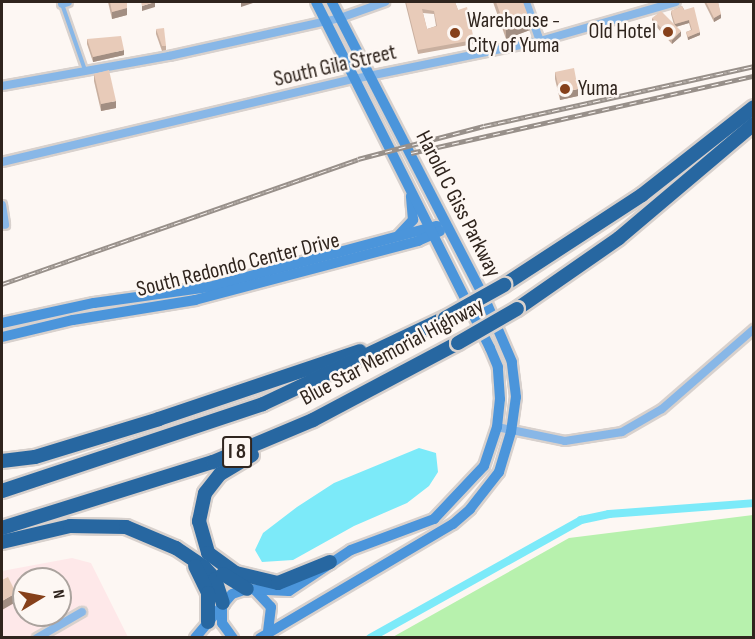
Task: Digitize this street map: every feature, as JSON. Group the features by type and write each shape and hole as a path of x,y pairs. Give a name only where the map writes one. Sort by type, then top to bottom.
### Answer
{"highway":[{"name":"Blue Star Memorial Highway","path":"2,491 263,404 421,331 504,285 642,195 752,109"},
{"name":"Blue Star Memorial Highway","path":"2,528 213,462 312,420 428,360 517,309 611,245 753,124"},
{"path":"2,461 35,457 159,419 421,331"},
{"path":"251,590 219,570 208,553 201,533 201,507 220,474 387,389 428,360"},
{"path":"2,485 76,468"},
{"path":"2,542 70,526 107,525 151,536 189,557 212,576 223,605"},
{"path":"208,553 236,573 278,582 330,562"},
{"path":"189,557 208,592 208,622"}],"main road":[{"name":"Harold C Giss Parkway","path":"264,634 453,524 485,494 498,472 511,432 516,397 512,362 454,236 438,226 408,182 316,2"},
{"name":"Harold C Giss Parkway","path":"251,590 290,591 330,562 434,519 484,466 497,427 498,367 445,254 438,226 370,76 332,2"},
{"path":"396,236 414,214 408,182"},
{"name":"South Redondo Center Drive","path":"2,323 83,305 209,287 438,226"},
{"name":"South Redondo Center Drive","path":"2,337 73,320 195,300 418,240 438,226"},
{"path":"418,240 445,254"},
{"name":"Harold C Giss Parkway","path":"251,590 271,607 264,634"},
{"path":"195,638 232,594 251,590"},
{"path":"223,605 222,623 233,638"}],"street":[{"path":"2,86 169,56 340,18 385,2"},
{"path":"525,2 540,41"},
{"name":"South Gila Street","path":"2,162 354,79 540,41 676,2"},
{"path":"2,205 5,225"},
{"path":"497,427 511,432 565,441 606,437 633,428 662,409 753,329"},
{"path":"37,638 82,612"}],"lane":[{"path":"65,3 85,70"}],"shaded area":[{"path":"72,558 91,563 128,637 2,637 2,571 12,569 12,627 72,627 72,567 24,567"}],"green space":[{"path":"753,515 753,637 391,638 569,538"}],"water":[{"path":"419,448 436,453 438,472 429,486 407,503 354,526 293,560 262,562 255,550 263,533 297,507 334,483"}],"building":[{"path":"110,2 127,2 127,8 112,12"},
{"path":"141,2 155,2 142,6"},
{"path":"406,2 455,2 458,10 467,7 474,40 418,50","holes":["422,9 434,11 437,26 427,29"]},
{"path":"496,2 523,2 530,21 506,30"},
{"path":"706,2 718,2 721,14 714,18"},
{"path":"682,6 684,10 694,7 700,32 688,37 686,32 692,30 689,20 675,24 671,11"},
{"name":"Old Hotel","path":"661,11 681,31 672,40 652,18"},
{"path":"164,28 166,46 162,46 156,29"},
{"path":"121,36 124,50 93,57 87,39"},
{"name":"Yuma","path":"574,68 578,89 560,93 555,72"},
{"path":"109,70 116,101 101,104 94,74"},
{"path":"8,577 12,585 12,595 2,601 2,580"}],"waterway":[{"path":"370,638 581,520 609,514 754,503"}],"railway":[{"path":"2,284 358,159 484,126 754,66"},
{"path":"411,153 754,76"}],"place":[{"name":"Old Hotel","path":"668,32"},
{"name":"Warehouse - City of Yuma","path":"455,33"},
{"name":"Yuma","path":"565,89"}]}
